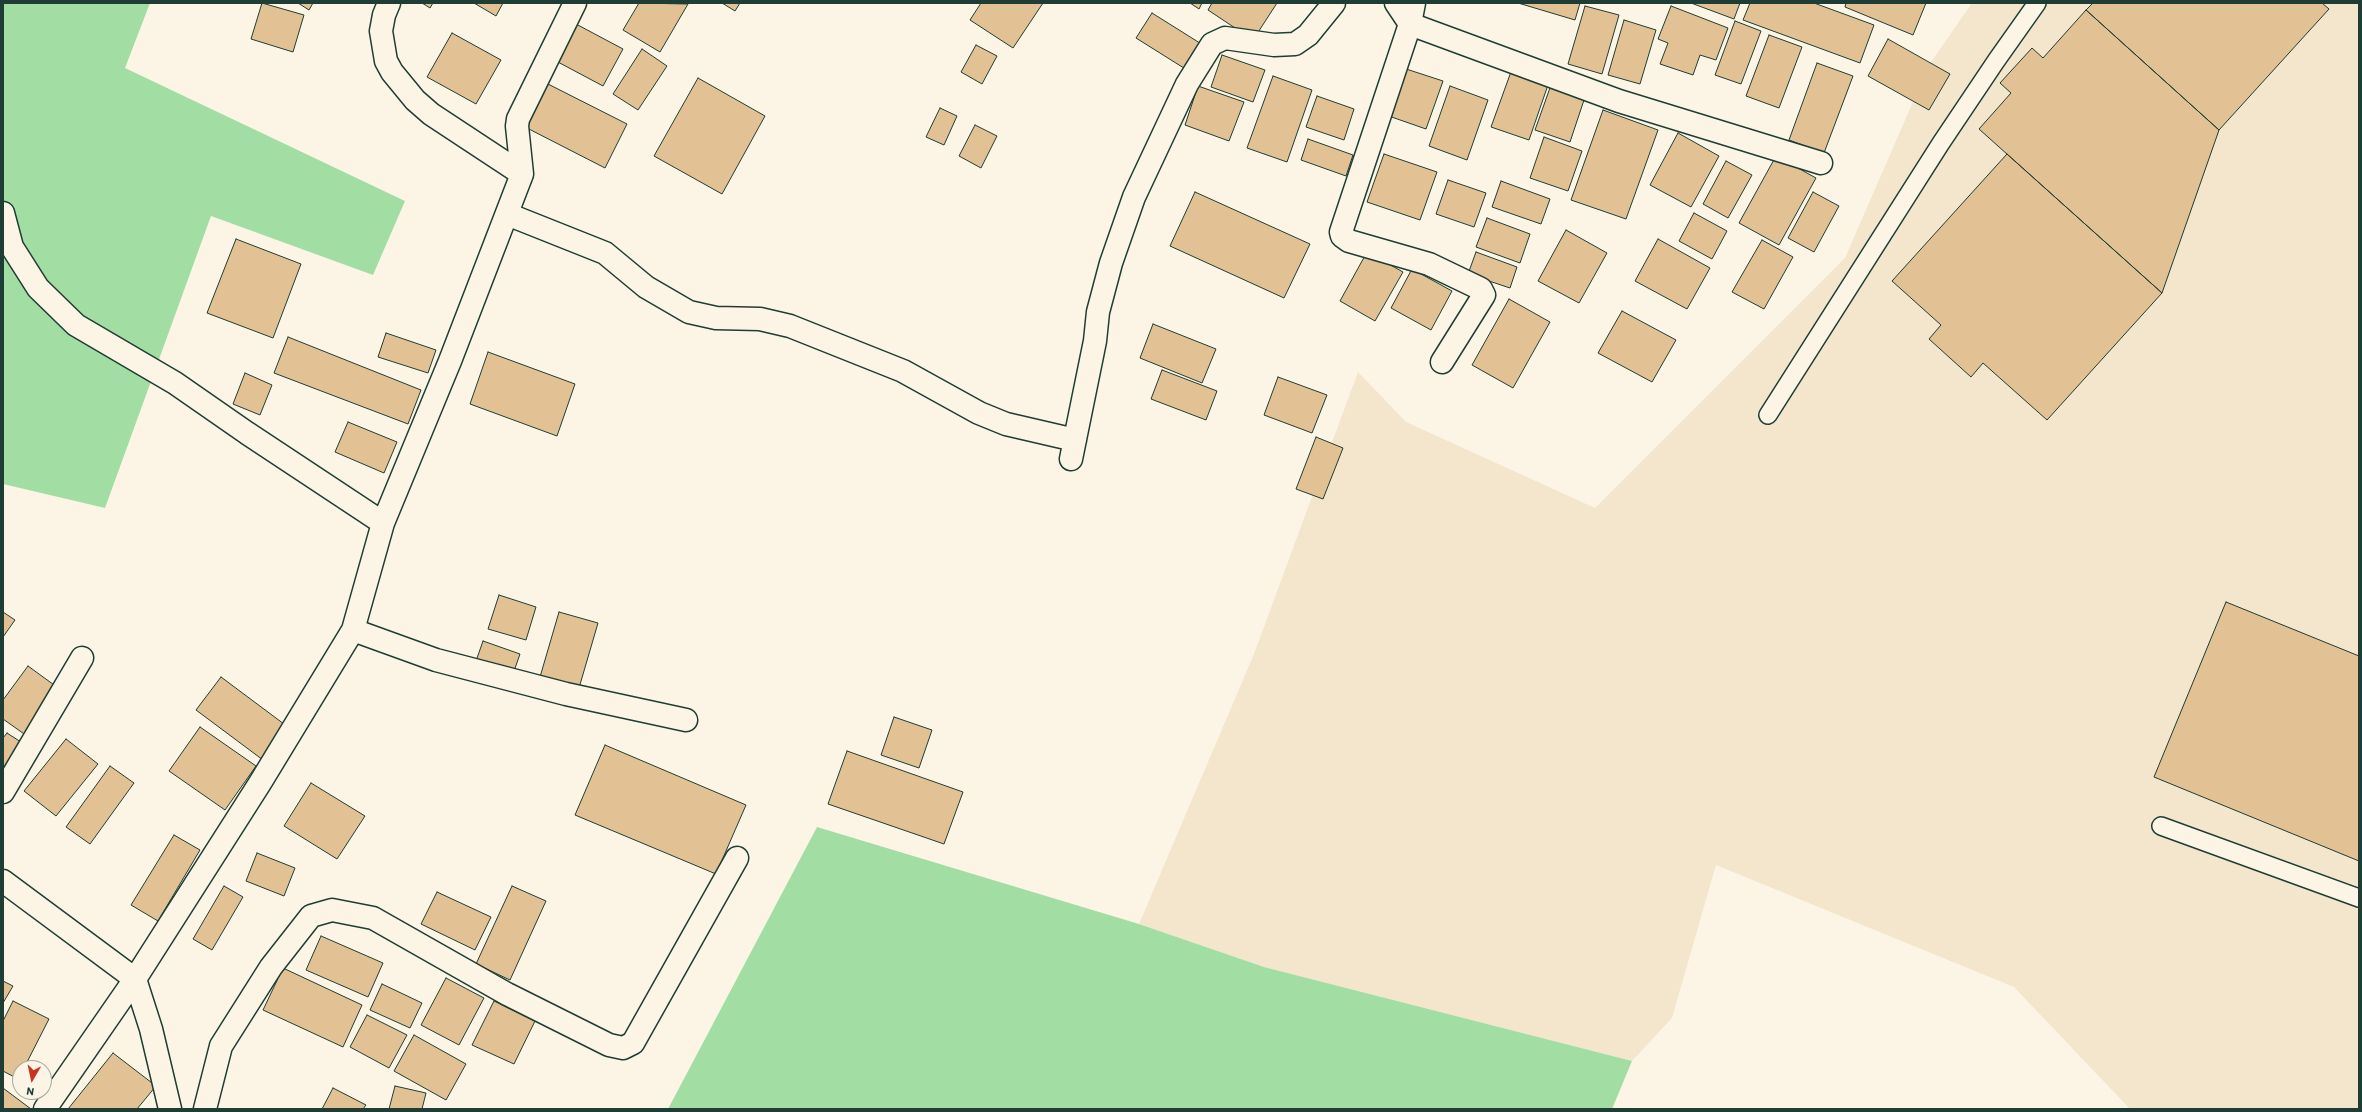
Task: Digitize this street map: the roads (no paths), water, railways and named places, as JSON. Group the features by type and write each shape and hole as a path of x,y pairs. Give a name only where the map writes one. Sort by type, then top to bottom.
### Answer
{"street":[{"path":"389,3 384,15 381,31 386,61 392,72 415,100 431,114 522,174"},
{"path":"45,1109 135,979 281,750 353,630 383,523 522,174 517,126 518,119 575,3"},
{"path":"507,214 605,253 642,284 690,312 716,318 760,319 790,326 903,371 979,413 1073,450 1095,341 1098,312 1111,263 1134,197 1187,84 1212,44 1225,38 1274,45 1295,44 1308,35 1334,3"},
{"path":"1396,3 1412,13 1619,101 1821,163"},
{"path":"1412,13 1340,232 1342,236 1349,241 1429,264 1481,289 1484,295 1442,362"},
{"path":"3,213 12,247 38,288 76,324 175,383 247,434 383,523"},
{"path":"353,630 436,660 566,694 686,720"},
{"path":"3,792 82,658"},
{"path":"205,1109 221,1046 271,967 311,916 332,910 373,918 507,994 609,1045 623,1048 633,1043 736,858"},
{"path":"3,881 135,979 151,1029 170,1109"}],"lane":[{"path":"1768,415 1941,143 2037,3"},
{"path":"2161,826 2359,898"}]}
